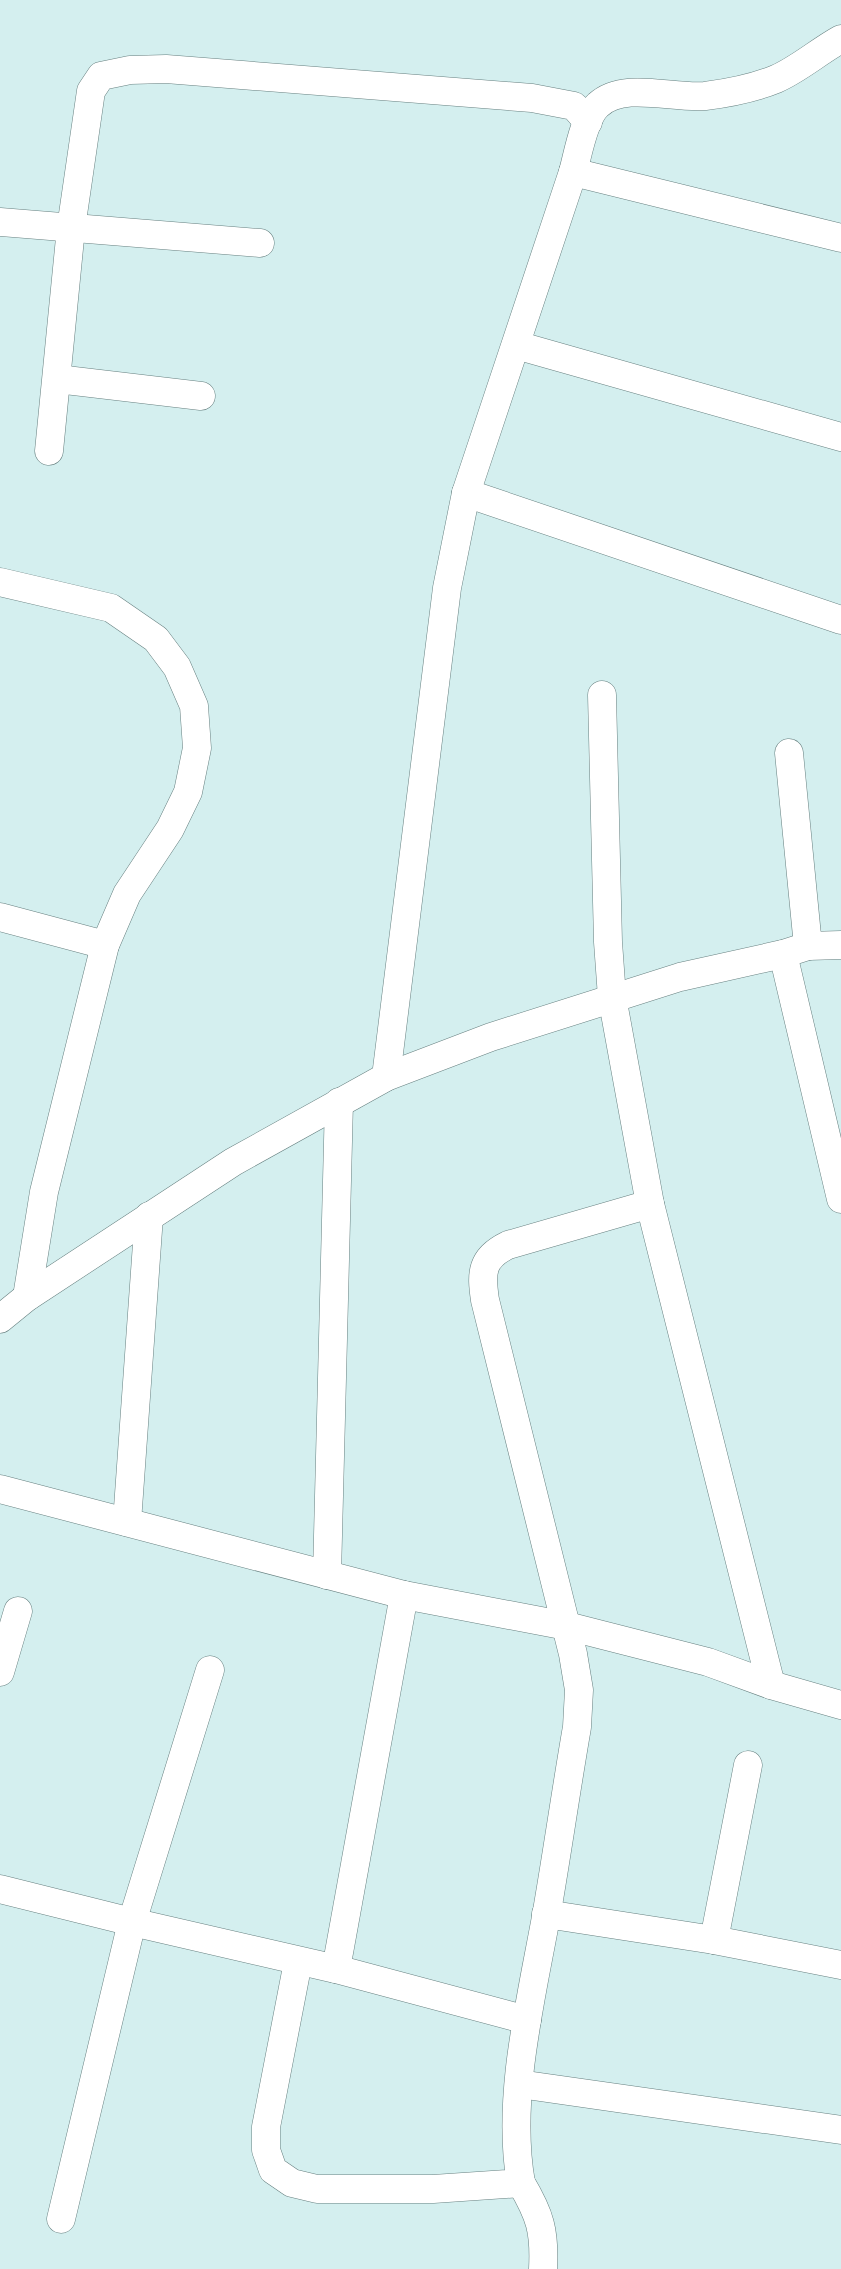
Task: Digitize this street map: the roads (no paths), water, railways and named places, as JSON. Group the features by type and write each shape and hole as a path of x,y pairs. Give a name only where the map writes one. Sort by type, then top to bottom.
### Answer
{"street":[{"path":"386,1077 446,588 466,494 588,122 597,106 611,96 630,92 703,96 734,92 776,78 841,39"},
{"path":"49,451 71,228 91,91 101,76 120,72 166,69 532,98 574,106 588,122"},
{"path":"573,172 841,238"},
{"path":"0,222 260,244"},
{"path":"516,345 841,437"},
{"path":"56,380 201,396"},
{"path":"466,494 841,620"},
{"path":"0,582 111,608 156,639 177,667 194,706 197,748 188,792 170,829 127,894 105,945 44,1192 27,1296"},
{"path":"602,695 608,942 612,997 650,1204 771,1685"},
{"path":"788,753 808,946"},
{"path":"0,917 105,945"},
{"path":"0,1319 27,1296 234,1162 386,1077 491,1036 680,977 782,954 808,946 841,945"},
{"path":"782,954 841,1199"},
{"path":"327,1575 339,1102"},
{"path":"543,2269 545,2243 538,2212 521,2182 516,2154 515,2127 527,2020 576,1727 579,1690 566,1626 485,1300 482,1281 484,1265 494,1252 508,1245 650,1204"},
{"path":"127,1522 149,1216"},
{"path":"0,1489 404,1595 566,1626 708,1662 771,1685 841,1705"},
{"path":"336,1969 404,1595"},
{"path":"0,1672 18,1611"},
{"path":"62,2218 132,1922 210,1670"},
{"path":"714,1940 748,1765"},
{"path":"0,1889 298,1962 336,1969 527,2020"},
{"path":"546,1914 714,1940 841,1965"},
{"path":"298,1962 266,2127 266,2150 273,2170 292,2183 317,2189 433,2189 521,2182"},
{"path":"519,2084 841,2130"}]}
